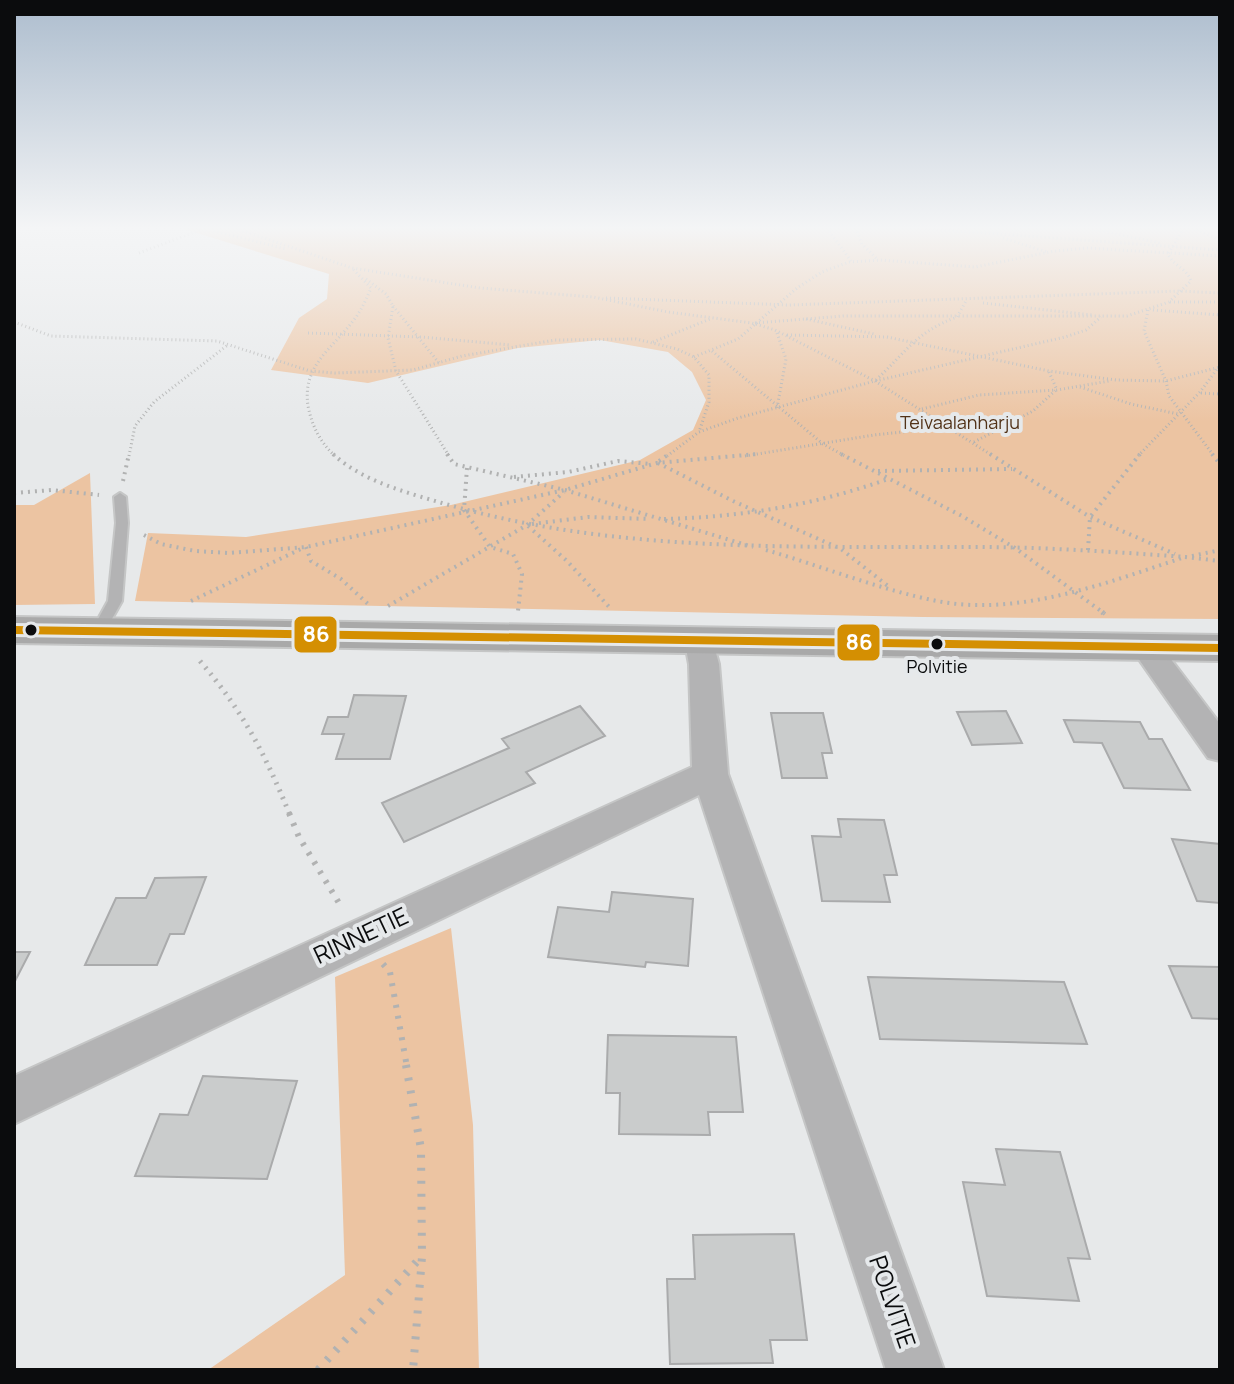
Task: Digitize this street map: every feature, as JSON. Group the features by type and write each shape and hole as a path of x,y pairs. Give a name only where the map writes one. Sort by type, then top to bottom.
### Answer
{"main road":[{"path":"14,630 1220,648"}],"street":[{"name":"POLVITIE","path":"699,638 704,664 710,774 915,1370"},
{"path":"1146,648 1220,749"},
{"name":"RINNETIE","path":"14,1100 710,774"}],"lane":[{"path":"118,630 115,601 122,523 120,497"}],"path":[{"path":"370,293 354,323 312,363 306,389 310,417 318,436 332,455 387,486 464,510 527,525 610,539 701,548 1015,548 1088,550 1220,561"},
{"path":"384,293 439,363"},
{"path":"538,293 774,305 966,301 1146,293"},
{"path":"694,357 742,337 752,323 793,293"},
{"path":"1169,302 1178,293"},
{"path":"593,297 752,323 775,330 875,381 1090,517 1141,541 1186,557"},
{"path":"966,301 1102,317"},
{"path":"875,381 897,360 903,349 916,342 929,327 957,317 966,301"},
{"path":"752,323 800,317 1127,316 1169,302 1220,302"},
{"path":"393,306 388,338 396,371 448,458 454,464 467,468 565,490 937,601 962,605 1030,601 1077,592 1186,557 1220,550"},
{"path":"1148,310 1185,315 1220,315"},
{"path":"1148,310 1144,331 1166,381 1169,396 1179,414 1220,464"},
{"path":"800,317 1049,371 1116,380 1166,381 1219,368"},
{"path":"654,464 699,432 875,381 1065,337 1086,330 1102,317"},
{"path":"652,343 711,318"},
{"path":"14,322 51,336 204,339 230,344 310,371 335,373 396,371 555,340 614,337 652,343 694,357 709,375 709,402 699,432"},
{"path":"775,330 784,341 786,367 777,408"},
{"path":"308,333 421,337 519,346"},
{"path":"786,335 887,337"},
{"path":"14,493 52,490 120,497 135,426 154,402 230,344"},
{"path":"712,351 823,444 962,516 1015,548 1113,621"},
{"path":"1088,550 1090,517 1135,459 1219,368"},
{"path":"1049,371 1057,390"},
{"path":"921,409 979,395 1057,390 1116,380"},
{"path":"1079,386 1131,404 1179,414"},
{"path":"974,442 1033,411 1057,390"},
{"path":"1200,392 1220,394"},
{"path":"122,523 161,544 195,551 229,553 306,547 565,490 654,464 951,427"},
{"path":"507,477 568,472 618,461 654,464 841,549 889,587"},
{"path":"467,468 464,510 490,547 513,554 522,574 515,637"},
{"path":"877,471 1014,469"},
{"path":"527,525 588,517 656,519 762,512 821,502 888,479"},
{"path":"306,547 311,561 341,579 376,612 527,525 565,490"},
{"path":"527,525 567,561 619,618"},
{"path":"118,630 179,607 306,547"},
{"path":"195,654 234,701 267,759 299,837 359,937 390,972 421,1149 422,1257 413,1370"},
{"path":"318,1370 422,1257"}],"green space":[{"name":"Teivaalanharju","path":"328,293 1220,293 1220,619 923,617 135,601 148,533 246,537 451,505 640,460 693,430 706,400 692,372 668,352 600,340 518,348 368,383 271,370 299,318 327,299"},
{"path":"90,473 95,604 14,605 14,505 34,505"},
{"path":"451,928 473,1125 479,1370 208,1370 345,1275 335,977"}],"building":[{"path":"354,695 406,696 390,759 336,759 344,734 322,734 328,717 348,717"},
{"path":"580,706 605,736 526,772 535,783 404,842 382,803 509,748 502,739"},
{"path":"1006,711 1022,743 972,745 957,712"},
{"path":"771,713 823,713 832,753 822,753 827,778 782,778"},
{"path":"1064,720 1140,722 1149,739 1162,739 1190,790 1124,788 1102,743 1074,742"},
{"path":"838,819 884,820 897,875 884,875 890,902 822,901 812,836 841,837"},
{"path":"1172,839 1220,844 1220,903 1197,901"},
{"path":"206,877 184,934 170,934 157,965 85,965 116,898 146,898 155,878"},
{"path":"612,892 693,899 688,966 646,962 645,967 548,957 558,907 609,912"},
{"path":"14,952 30,952 14,983"},
{"path":"1169,966 1220,967 1220,1019 1192,1018"},
{"path":"868,977 1064,982 1087,1044 880,1039"},
{"path":"608,1035 736,1037 743,1112 708,1112 710,1135 619,1134 620,1093 606,1093"},
{"path":"203,1076 297,1081 267,1179 135,1176 160,1114 188,1115"},
{"path":"996,1149 1060,1152 1090,1259 1068,1258 1079,1301 987,1296 963,1182 1005,1185"},
{"path":"794,1234 807,1340 770,1340 773,1363 670,1364 667,1279 695,1279 693,1235"}],"transit line":[{"name":"86","path":"14,630 1220,648"}],"place":[{"name":"Polvitie","path":"937,644"}]}
